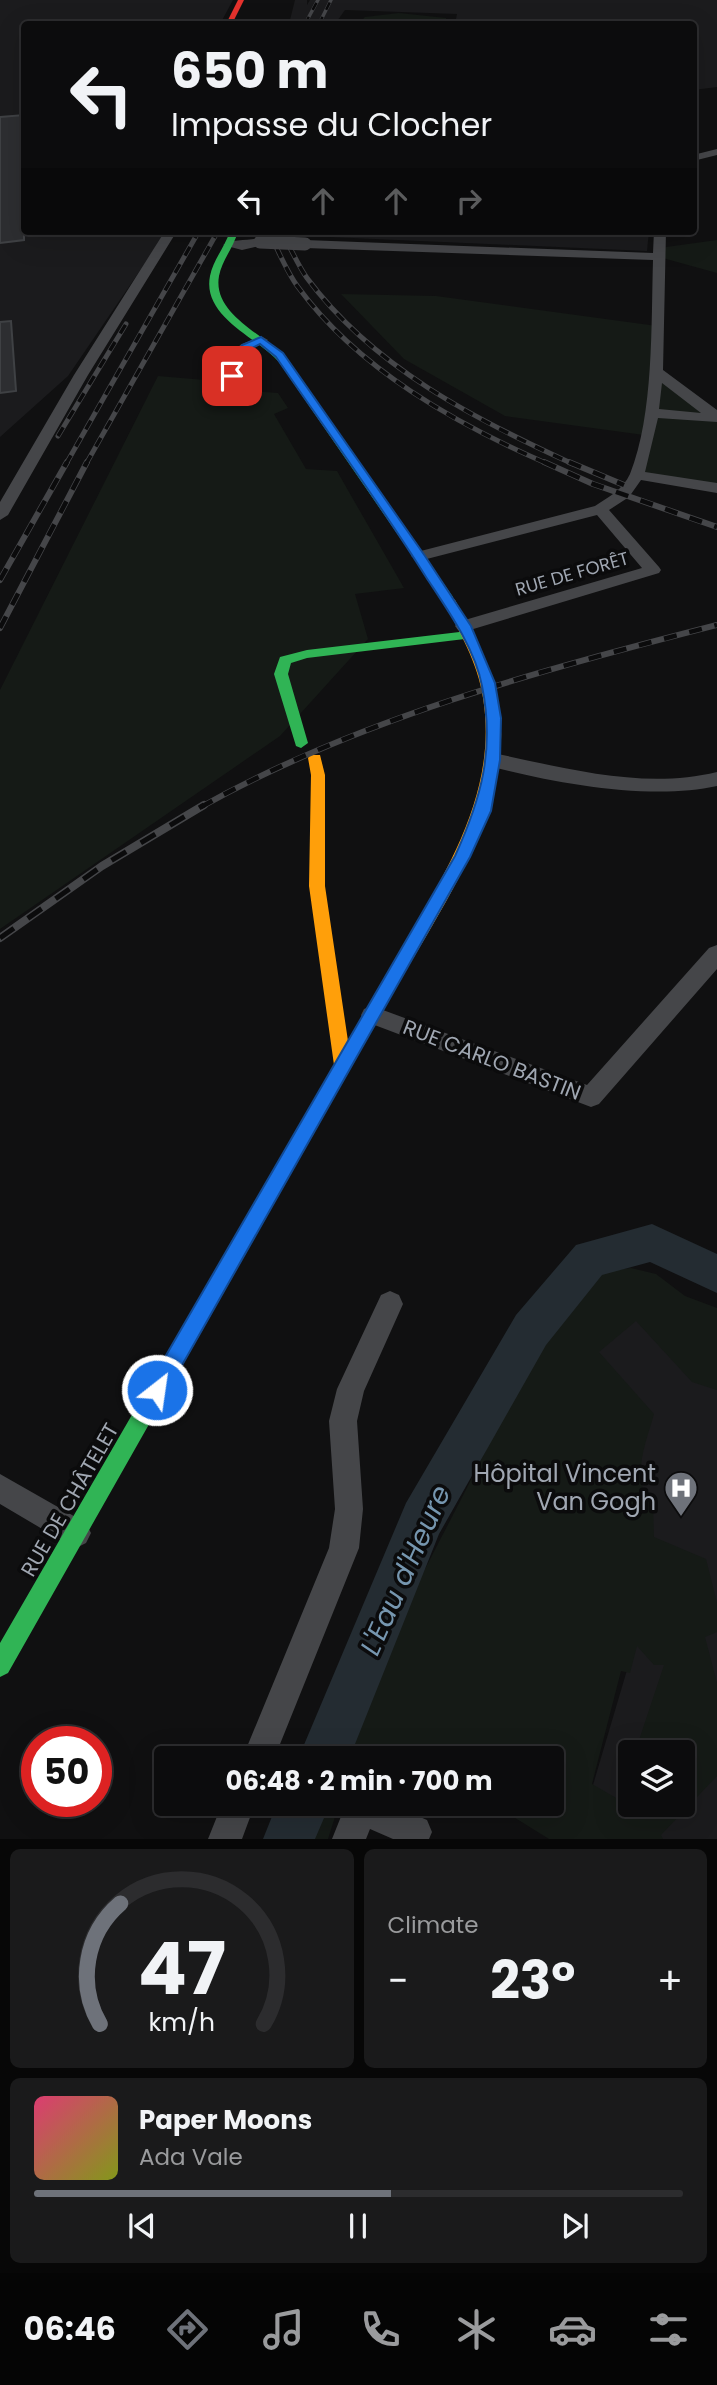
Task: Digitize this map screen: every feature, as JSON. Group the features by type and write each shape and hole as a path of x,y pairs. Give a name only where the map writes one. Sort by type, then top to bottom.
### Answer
{"main road":[{"path":"230,21 241,0"},
{"name":"RUE DE CHÂTELET","path":"0,1665 463,857 483,811 493,760 494,718 489,683 466,631 419,556 279,355 220,304 214,290 214,276 232,237"},
{"path":"300,743 281,674 285,660 306,653 466,631"},
{"path":"315,758 318,775 317,886 343,1065"}],"street":[{"path":"697,157 717,152"},
{"path":"0,514 81,375 168,235"},
{"path":"419,556 600,509 624,494 637,475 652,413 656,371 660,235"},
{"path":"232,237 242,246 260,242 659,257"},
{"path":"232,376 245,348 261,340"},
{"path":"656,371 717,417"},
{"path":"652,413 717,417"},
{"path":"637,475 717,488"},
{"name":"RUE DE FORÊT","path":"466,631 653,570 600,509"},
{"path":"493,760 638,784 678,786 717,779"},
{"name":"RUE CARLO BASTIN","path":"372,1015 591,1097 717,954"},
{"path":"263,1746 344,1548 349,1509 343,1421 351,1389 390,1304"},
{"path":"0,1488 76,1533"},
{"path":"349,1839 361,1808 415,1832"},
{"path":"225,1839 234,1816"}],"shaded area":[{"path":"0,0 233,0 222,21 21,21 21,235 164,235 68,376 0,437"},
{"path":"295,0 307,0 307,5 310,0 717,0 717,87 697,90 697,21 456,21 457,14 345,10 337,21 290,21"},
{"path":"399,13 446,18 446,21 362,20 365,17"},
{"path":"308,235 649,235 647,251"},
{"path":"717,240 717,273 659,257 659,248"},
{"path":"341,294 436,296 657,326 654,378 717,413 717,488 637,475 644,435 505,416 404,359"},
{"path":"158,376 228,382 251,391 278,393 288,408 274,414 306,469 337,471 404,588 355,594 368,639 280,736 0,929 0,690"},
{"path":"631,1268 656,1274 685,1296 717,1308 717,1390 692,1382 636,1321 599,1352 654,1414 644,1449 641,1473 642,1485 653,1505 654,1537 706,1559 717,1603 717,1632 705,1637 717,1683 717,1776 695,1799 695,1740 639,1740 664,1665 654,1665 637,1646 630,1673 621,1671 592,1784 618,1799 618,1817 678,1817 661,1835 663,1839 549,1839 512,1816 564,1816 564,1746 346,1746 407,1604 484,1454 539,1338 569,1293 585,1281 601,1274"},
{"name":"Hôpital Vincent Van Gogh","path":"599,1275 717,1309 717,1839 577,1839 656,1572 539,1418"},
{"path":"318,1816 335,1816 328,1839 309,1839"}],"building":[{"path":"21,115 21,235 24,235 24,240 0,243 0,117"},
{"path":"11,321 16,391 0,393 0,322"}],"waterway":[{"name":"L'Eau d'Heure","path":"328,1746 422,1519 531,1330 590,1259 652,1243 717,1274"},
{"name":"L'Eau d'Heure","path":"289,1839 299,1816"}],"railway":[{"path":"307,21 318,0"},
{"path":"320,21 331,0"},
{"path":"66,464 197,235"},
{"path":"86,464 216,235"},
{"path":"270,235 298,287 322,317 349,344 411,391 444,412 548,464"},
{"path":"283,235 303,273 333,310 394,364 463,409 573,464"},
{"path":"58,436 126,324"},
{"path":"0,580 67,462"},
{"path":"0,628 87,462"},
{"path":"544,462 593,484 717,527"},
{"path":"569,462 624,485"},
{"path":"201,807 262,775 388,722 519,679 717,625"},
{"path":"0,938 102,866 204,805"}],"traffic: fast":[{"path":"232,235 215,274 215,293 219,303 225,312 271,348 285,363 449,600"},
{"path":"301,743 281,674 285,660 307,654 468,635"},
{"path":"0,1665 162,1382"}],"traffic: slow":[{"path":"300,1141 458,864 476,822 489,781 494,739 490,696 475,650 449,600"},
{"path":"315,758 318,775 317,886 343,1065"}],"traffic: jam":[{"path":"230,21 241,0"},
{"path":"162,1382 300,1141"}],"place":[{"name":"Hôpital Vincent Van Gogh","path":"681,1518"}],"route":[{"path":"157,1390 463,857 483,811 493,760 494,718 489,683 464,626 419,556 279,355 261,340 245,348 232,376"}]}
